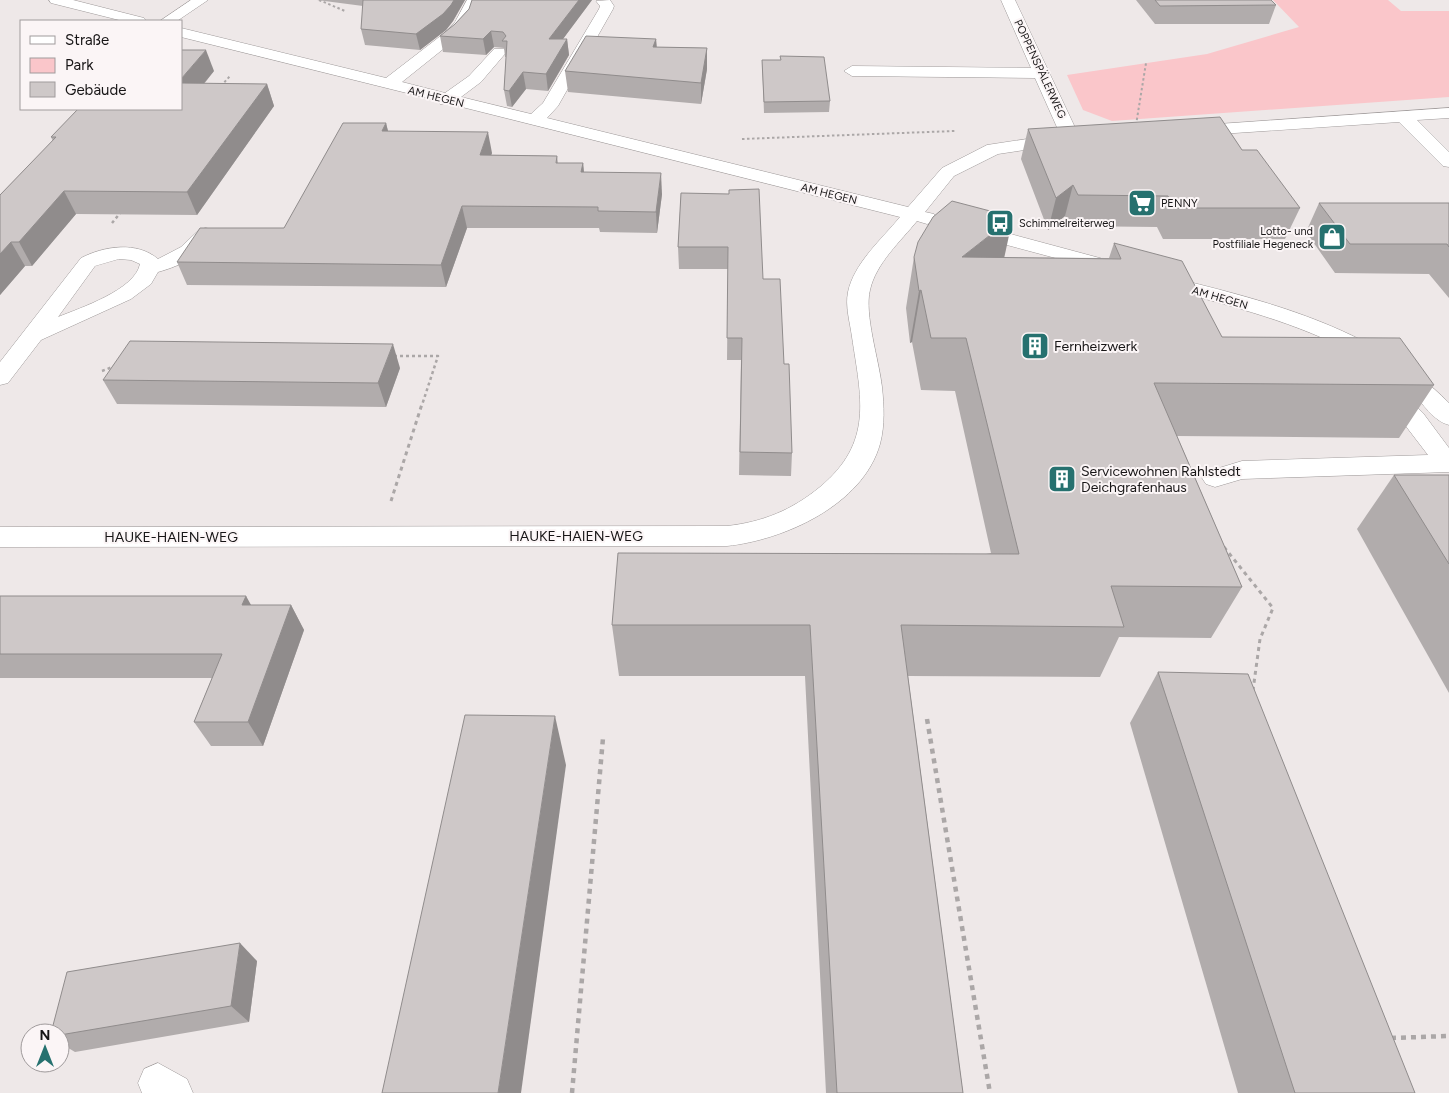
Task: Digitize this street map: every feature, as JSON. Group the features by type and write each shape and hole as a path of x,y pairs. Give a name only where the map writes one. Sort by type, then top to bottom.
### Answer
{"street":[{"path":"56,0 135,20"},
{"path":"169,20 201,0"},
{"path":"387,85 420,63 447,39 462,23 465,11 476,0"},
{"name":"POPPENSPÄLERWEG","path":"1008,0 1071,138"},
{"path":"534,121 550,106 606,9 607,6 603,1"},
{"name":"AM HEGEN","path":"182,32 446,100 951,224 1182,287 1328,331 1392,366 1441,407 1449,417"},
{"path":"446,100 475,79 500,52"},
{"path":"852,71 1041,73"},
{"path":"1135,135 1449,112"},
{"path":"1403,116 1449,162"},
{"path":"911,214 948,172 993,149 1090,137"},
{"name":"HAUKE-HAIEN-WEG","path":"0,537 727,536 750,534 771,529 794,518 828,495 857,464 870,437 873,423 872,401 858,301 859,291 872,263 911,214"},
{"path":"150,268 184,255 196,247 206,234"},
{"path":"0,378 36,334 83,266 92,260 108,255 137,255 150,262 150,268 144,280 119,296 36,334"},
{"path":"1182,287 1188,308 1282,334 1343,363 1383,386 1414,419 1448,463"},
{"path":"1215,478 1242,470 1448,463"}],"path":[{"path":"319,0 345,11"},
{"path":"218,90 250,51"},
{"path":"1135,135 1146,63"},
{"path":"734,139 962,131"},
{"path":"92,260 94,249 125,207"},
{"path":"380,537 438,356 389,356"},
{"path":"102,371 118,365"},
{"path":"1218,539 1273,608 1260,639 1253,693"},
{"path":"927,719 990,1093"},
{"path":"572,1093 603,738"},
{"path":"1383,1038 1449,1036"}],"green space":[{"path":"1273,0 1388,0 1401,11 1449,11 1449,97 1112,121 1083,110 1067,75 1207,54 1299,27"}],"building":[{"path":"363,0 454,0 443,14 416,34 361,29"},
{"path":"472,0 579,0 549,39 567,39 546,74 523,72 509,91 504,90 507,41 502,41 506,36 503,32 491,31 483,39 440,36 469,9"},
{"path":"1155,0 1271,0 1276,5 1160,6"},
{"path":"586,36 656,39 653,47 707,48 701,83 565,71"},
{"path":"182,50 206,50 182,78"},
{"path":"780,56 824,57 830,101 764,102 762,60 781,60"},
{"path":"182,83 267,84 187,192 64,191 19,242 11,242 0,254 0,195 56,137 51,137 77,110 182,110"},
{"path":"1220,117 1242,150 1257,150 1300,208 1174,208 1168,196 1078,195 1073,185 1056,198 1028,129"},
{"path":"343,123 386,123 382,131 488,132 480,155 557,156 556,163 583,163 581,172 661,173 656,212 598,211 598,207 462,206 441,265 177,262 200,228 284,228"},
{"path":"759,189 763,279 780,279 784,364 789,364 792,453 740,452 742,338 727,338 728,247 678,247 681,193 729,194 729,190"},
{"path":"952,201 1013,217 962,257 1121,259 1114,243 1182,261 1222,337 1400,338 1434,385 1154,383 1242,587 1111,586 1124,627 901,625 963,1093 837,1093 810,625 612,625 618,553 1019,554 966,338 931,338 921,290 919,291 914,257 918,242 933,217"},
{"path":"1319,203 1449,203 1449,247 1447,244 1350,244"},
{"path":"130,341 393,344 378,383 103,380"},
{"path":"1394,475 1449,475 1449,564"},
{"path":"0,596 246,596 242,605 291,605 248,722 194,722 222,654 0,654"},
{"path":"1158,672 1248,674 1415,1093 1295,1093"},
{"path":"465,715 555,716 498,1093 382,1093"},
{"path":"240,943 231,1006 70,1033 70,1023 54,1023 67,972"}],"place":[{"name":"PENNY","path":"1142,203"},
{"name":"Schimmelreiterweg","path":"1000,223"},
{"name":"Lotto- und Postfiliale Hegeneck","path":"1332,237"},
{"name":"Fernheizwerk","path":"1035,346"},
{"name":"Servicewohnen Rahlstedt Deichgrafenhaus","path":"1062,479"}]}
